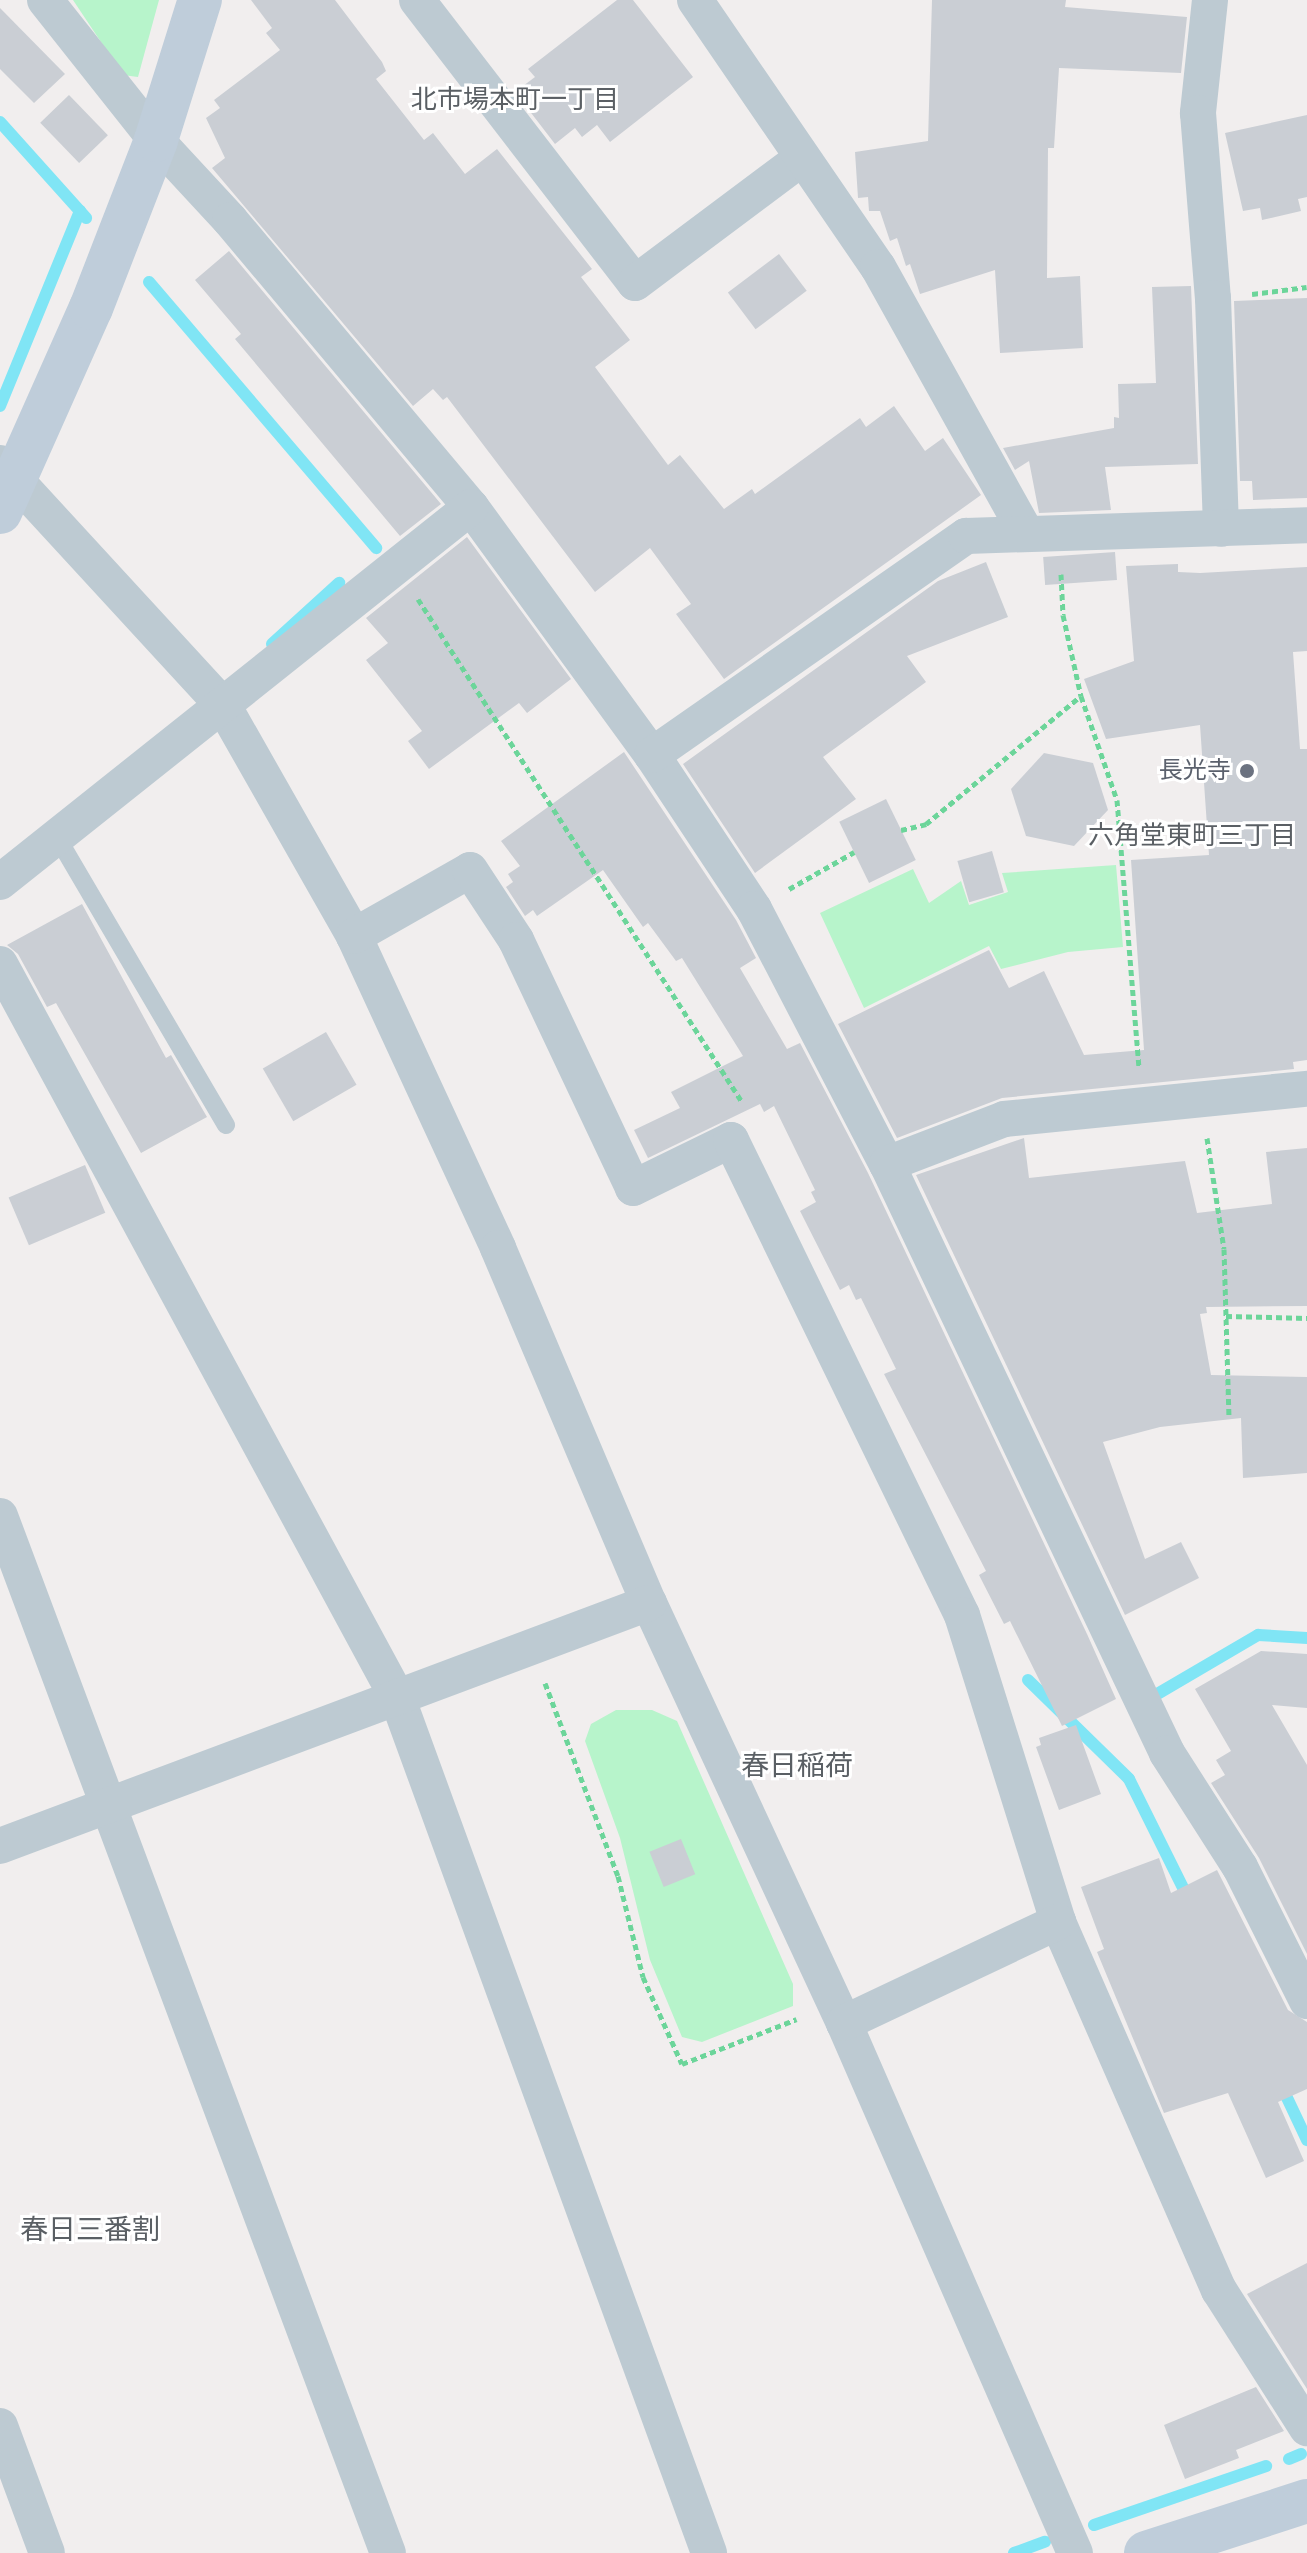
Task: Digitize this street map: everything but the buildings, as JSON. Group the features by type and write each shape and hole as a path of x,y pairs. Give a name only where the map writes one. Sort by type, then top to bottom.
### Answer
{"street":[{"path":"45,0 156,140 230,220 471,507 652,755 754,909 887,1164 1167,1753 1240,1867 1307,2001"},
{"path":"200,0 156,140 91,308 6,484 224,707 354,936 498,1248 649,1603 840,2014 1075,2553"},
{"path":"417,0 635,283 802,158"},
{"path":"695,0 878,267 1043,533"},
{"path":"1210,0 1198,113 1213,298 1221,529"},
{"path":"0,882 224,707 471,507"},
{"path":"652,755 966,536 1307,525"},
{"path":"354,936 470,870 516,940 633,1188 731,1140 962,1615 1058,1922 1219,2290 1307,2428"},
{"path":"0,964 397,1697 709,2553"},
{"path":"887,1164 1004,1119 1142,1109 1307,1089"},
{"path":"0,1516 112,1804 388,2553"},
{"path":"0,1846 649,1603"},
{"path":"840,2014 1058,1922"},
{"path":"0,2426 47,2553"},
{"path":"1146,2553 1307,2501"}],"lane":[{"path":"57,837 226,1125"}],"path":[{"path":"1213,298 1307,287"},
{"path":"1043,533 1081,696 1117,800 1142,1109"},
{"path":"397,567 744,1105 731,1140"},
{"path":"901,830 926,824 1081,696"},
{"path":"754,909 854,852"},
{"path":"1203,1102 1224,1249 1229,1415"},
{"path":"1226,1316 1307,1318"},
{"path":"532,1646 618,1876 643,1977 682,2064 840,2014"}],"green space":[{"path":"73,0 159,0 138,77 123,75"},
{"path":"1116,865 1123,947 1068,952 1001,969 989,946 864,1008 820,913 913,869 929,903 961,881 969,905 1008,892 1002,873"},
{"path":"616,1710 652,1710 677,1721 793,1984 793,2006 702,2042 682,2037 650,1960 620,1838 585,1741 591,1724"}],"waterway":[{"path":"0,122 86,218"},
{"path":"0,406 80,211"},
{"path":"149,282 376,548"},
{"path":"272,644 339,583"},
{"path":"1159,1693 1258,1635 1307,1638"},
{"path":"1028,1680 1129,1779 1189,1900"},
{"path":"1281,2085 1307,2140"},
{"path":"1289,2459 1301,2454"},
{"path":"1094,2525 1266,2466"},
{"path":"1014,2553 1045,2542"}],"place":[{"name":"長光寺","path":"1247,771"}],"district":[{"name":"北市場本町一丁目","path":"515,100"},
{"name":"六角堂東町三丁目","path":"1192,836"},
{"name":"春日稲荷","path":"797,1766"},
{"name":"春日三番割","path":"90,2230"}]}
